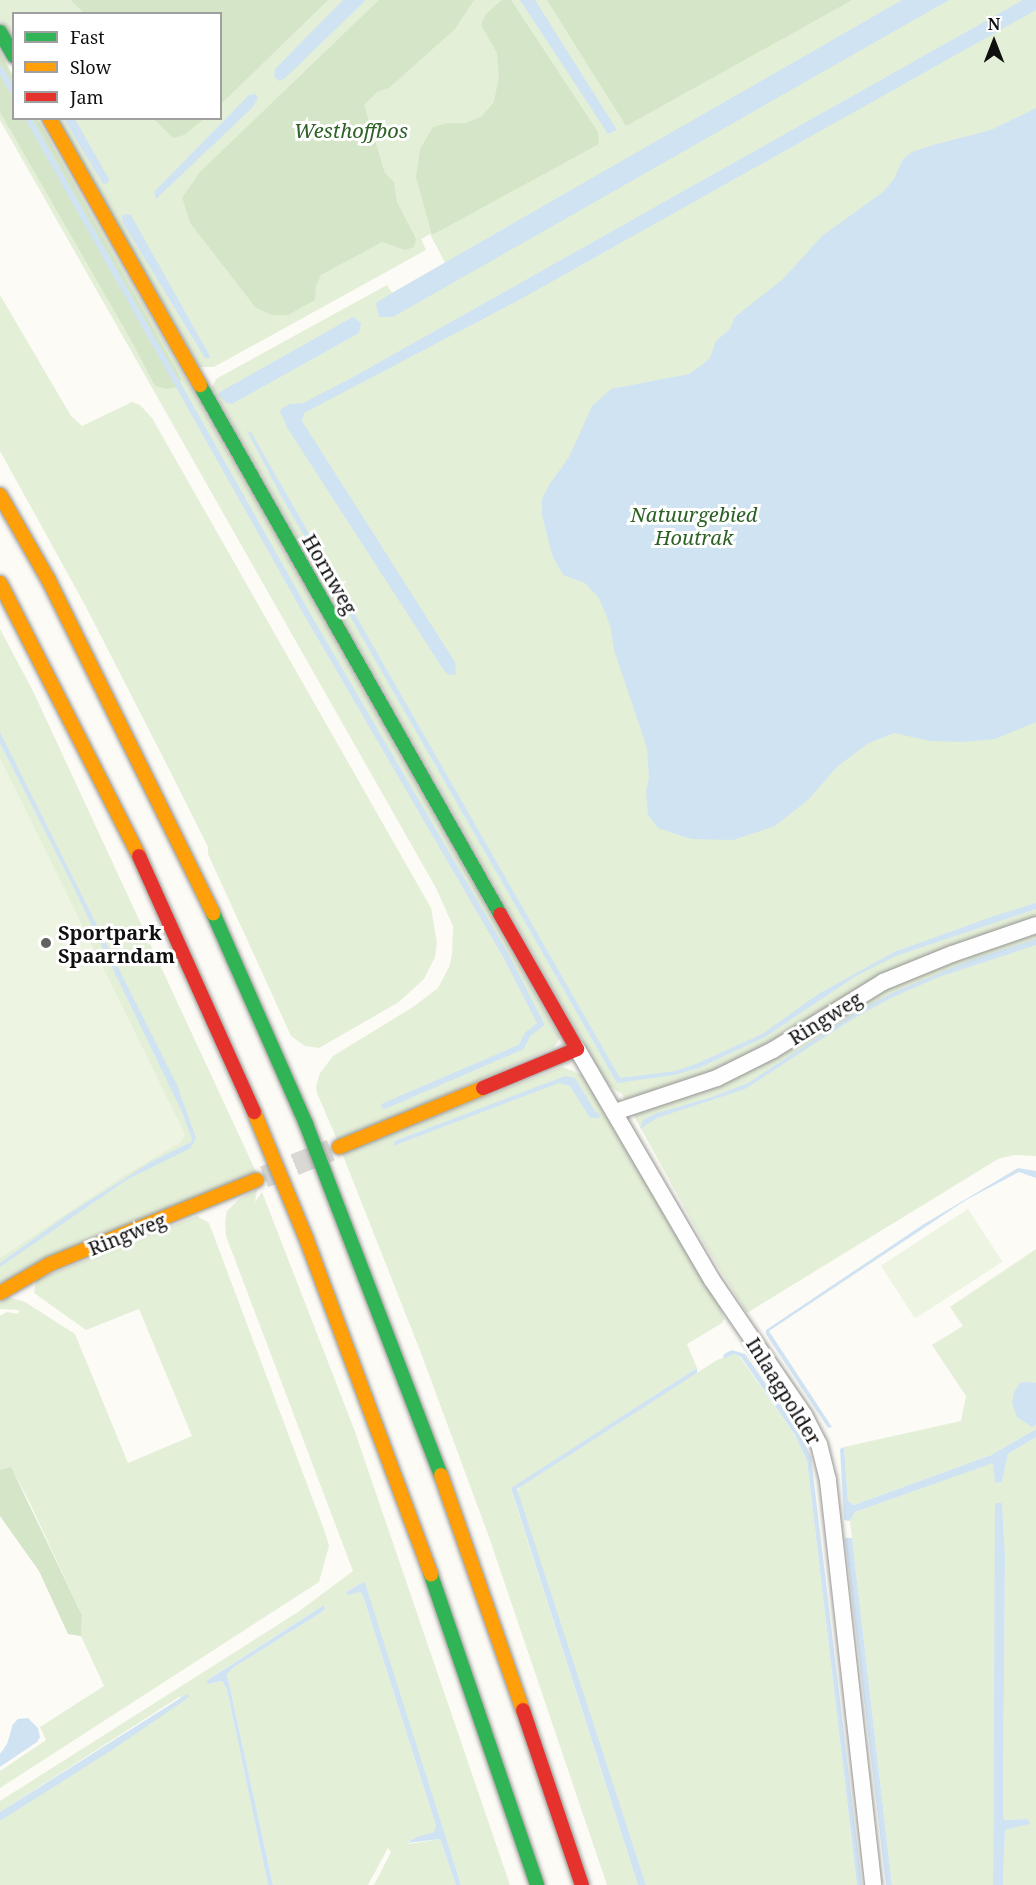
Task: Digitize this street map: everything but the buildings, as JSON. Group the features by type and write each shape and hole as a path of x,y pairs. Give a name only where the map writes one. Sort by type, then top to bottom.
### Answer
{"main road":[{"path":"0,32 12,53"},
{"name":"Hornweg","path":"50,120 577,1048"},
{"path":"0,495 53,589 195,872 306,1124 440,1471 582,1885"},
{"path":"0,583 139,857 254,1110 306,1238 408,1509 537,1885"},
{"path":"339,1146 577,1048"},
{"name":"Ringweg","path":"0,1293 50,1264 257,1180"}],"street":[{"name":"Ringweg","path":"615,1112 717,1078 773,1050 884,982 952,954 1036,926"},
{"name":"Inlaagpolder","path":"577,1048 712,1280 804,1415 819,1444 828,1481 873,1885"}],"green space":[{"name":"Natuurgebied Houtrak","path":"0,0 1036,0 1036,1156 1014,1155 998,1159 747,1313 706,1247 622,1094 610,1087 605,1080 212,387 216,379 387,285 392,293 445,263 430,234 421,239 426,250 214,367 200,367 56,120 222,120 222,12 12,12 12,43 0,21"},
{"path":"71,0 328,0 222,103 222,12 83,12"},
{"name":"Westhoffbos","path":"379,0 474,0 455,29 389,88 377,92 364,105 385,173 394,182 397,202 416,239 414,247 405,250 382,242 321,275 316,286 315,300 288,315 273,315 256,308 191,224 182,198 200,172"},
{"path":"502,0 511,0 598,132 599,144 432,235 416,177 420,149 433,127 448,123 465,123 481,117 494,102 499,76 497,53 481,25 486,14"},
{"path":"547,0 852,0 626,126"},
{"path":"0,51 12,73 12,120 39,120 560,1038 554,1047 338,1142 317,1093 316,1086 320,1073 333,1056 413,1007 438,988 449,967 452,955 453,926 436,888 0,120"},
{"path":"0,53 12,75 12,120 38,120 181,378 179,387 167,389 155,386 0,112"},
{"path":"155,120 203,120 184,135 173,138"},
{"path":"0,295 71,416 82,426 132,402 140,405 152,418 431,908 437,943 435,957 424,979 399,1002 319,1048 305,1046 291,1036 208,854 208,847 85,605 0,451"},
{"path":"0,629 33,691 257,1174 0,1283 0,1258 37,1231 0,758"},
{"name":"Sportpark Spaarndam","path":"0,758 185,1134 180,1143 125,1175 0,1258"},
{"path":"562,1067 583,1075 720,1307 724,1319 722,1323 687,1344 697,1368 511,1489 638,1885 607,1885 489,1537 421,1353 342,1153"},
{"path":"257,1189 255,1202 262,1192 354,1429 510,1885 461,1885 363,1582 346,1592 360,1592 363,1596 436,1826 435,1832 407,1842 409,1844 440,1839 456,1885 374,1885 391,1852 388,1848 368,1885 273,1885 227,1674 322,1612 325,1609 324,1605 207,1680 208,1684 222,1681 227,1690 268,1885 0,1885 0,1821 185,1700 179,1697 0,1812 0,1801 298,1612 353,1571 226,1236 227,1211 238,1200"},
{"path":"968,1209 1002,1262 915,1318 881,1266"},
{"path":"197,1216 209,1223 325,1532 329,1546 319,1582 0,1788 0,1771 46,1740 40,1727 104,1686 81,1636 82,1615 28,1499 11,1468 0,1470 0,1316 7,1312 18,1314 19,1310 0,1309 0,1303 8,1297 25,1302 75,1334 128,1463 192,1436 139,1309 86,1330 34,1293 36,1280"},
{"path":"1036,1249 1036,1429 991,1455 854,1505 848,1501 844,1447 961,1421 966,1396 932,1345 963,1326 950,1307"},
{"path":"734,1354 740,1357 795,1435 807,1461 857,1885 646,1885 517,1494 520,1486 717,1360"},
{"path":"1036,1437 1036,1885 1003,1885 1005,1830 1029,1824 1028,1819 1005,1820 1003,1816 1005,1554 1002,1504 996,1503 993,1885 892,1885 850,1521 855,1512 994,1462 995,1483 1002,1482 1008,1454"},
{"path":"11,1467 82,1615 81,1636 68,1634 39,1571 0,1516 0,1470"}],"water":[{"path":"343,0 366,0 284,79 279,81 274,77 275,69"},
{"path":"520,0 535,0 617,130 608,134"},
{"path":"902,0 949,0 393,317 379,317 376,303 392,293"},
{"path":"1023,0 1036,0 1036,10 519,300 304,413 302,421 455,662 456,674 450,675 445,672 288,429 280,412 281,409 289,404 303,403 355,376"},
{"path":"255,94 258,98 252,108 156,199 154,192 249,95"},
{"path":"1036,108 1036,722 995,739 962,742 930,741 894,733 867,744 837,767 808,800 775,826 733,840 691,839 658,828 648,815 647,748 614,650 610,625 599,598 585,583 563,575 552,555 542,515 542,499 549,485 569,457 592,406 611,389 689,374 703,364 710,358 716,341 729,330 735,317 783,279 822,236 883,192 894,179 903,159 912,152 991,130"},
{"path":"65,120 76,120 109,179 108,183 103,184"},
{"path":"131,215 211,358 205,358 123,223 122,216"},
{"path":"353,317 361,323 359,333 232,404 226,403 219,395 220,392"},
{"path":"247,431 251,432 620,1078 675,1071 696,1064 762,1034 820,993 894,952 1036,903 1036,909 896,956 856,976 765,1037 699,1068 674,1075 617,1083 279,492"},
{"path":"0,732 177,1085 196,1138 191,1148 128,1179 0,1267 0,1263 70,1213 149,1163 191,1142 192,1139 182,1112 71,882 0,743"},
{"path":"1036,939 1036,945 939,977 891,998 851,1020 745,1089 657,1118 640,1129 643,1120 654,1114 712,1097 748,1083 858,1011 894,992 971,960"},
{"path":"565,1076 575,1078 595,1111 600,1115 599,1118 590,1118 570,1086 559,1083 393,1146 395,1141"},
{"path":"1018,1168 1036,1171 1036,1178 1019,1172 966,1200 769,1331 832,1427 828,1428 766,1334 766,1330 924,1224"},
{"path":"732,1350 745,1354 800,1433 811,1457 862,1885 857,1885 807,1461 795,1435 741,1357 734,1354 723,1359 724,1354"},
{"path":"697,1368 697,1373 517,1489 646,1885 638,1885 511,1488"},
{"path":"1020,1383 1036,1383 1036,1425 1032,1427 1017,1417 1012,1403 1014,1392"},
{"path":"1036,1429 1036,1437 1008,1454 1002,1482 995,1483 993,1463 855,1512 850,1521 844,1520 840,1449 844,1447 848,1501 854,1505 991,1455"},
{"path":"995,1503 1002,1503 1005,1554 1003,1816 1005,1820 1028,1819 1030,1824 1005,1830 1003,1885 993,1885"},
{"path":"845,1538 852,1538 892,1885 886,1885"},
{"path":"363,1582 461,1885 456,1885 440,1839 407,1843 434,1832 436,1826 363,1596 360,1592 349,1595 346,1592"},
{"path":"324,1605 325,1609 322,1612 227,1674 273,1885 268,1885 227,1690 222,1681 208,1684 206,1681"},
{"path":"187,1694 189,1696 185,1700 112,1750 0,1821 0,1812"},
{"path":"28,1718 38,1728 40,1737 37,1742 0,1767 0,1754 7,1744 13,1724 18,1719"}],"waterway":[{"path":"0,69 12,90"},
{"path":"29,120 307,614 506,956 541,1024 528,1034 521,1047 384,1106"}],"tunnel":[{"path":"264,1177 331,1150"}],"traffic: fast":[{"path":"0,32 12,53"},
{"path":"200,385 500,914"},
{"path":"213,913 306,1124 441,1475"},
{"path":"431,1575 537,1885"}],"traffic: slow":[{"path":"50,120 200,385"},
{"path":"0,495 48,579 213,913"},
{"path":"0,583 139,856"},
{"path":"339,1147 483,1088"},
{"path":"254,1112 306,1238 431,1575"},
{"path":"0,1293 50,1264 257,1180"},
{"path":"441,1475 523,1710"}],"traffic: jam":[{"path":"139,856 254,1112"},
{"path":"483,1088 577,1049 500,914"},
{"path":"523,1710 582,1885"}],"place":[{"name":"Sportpark Spaarndam","path":"46,943"}]}
